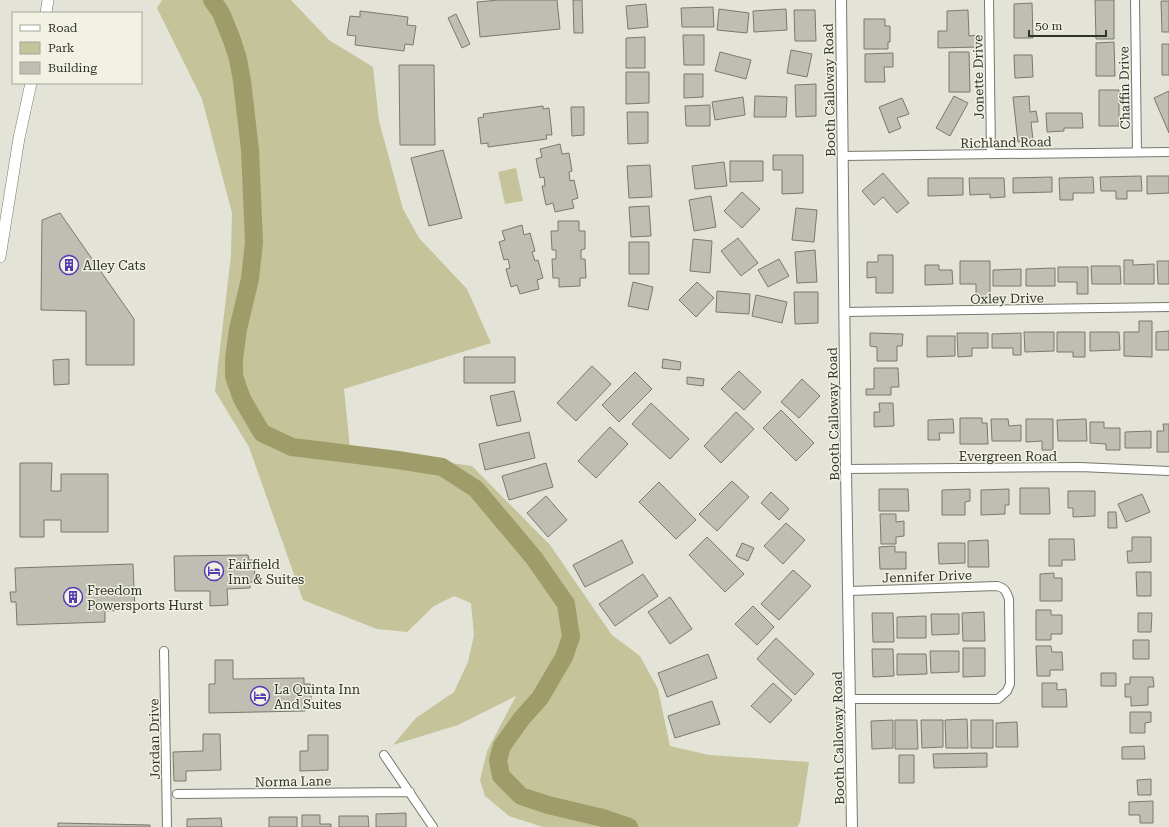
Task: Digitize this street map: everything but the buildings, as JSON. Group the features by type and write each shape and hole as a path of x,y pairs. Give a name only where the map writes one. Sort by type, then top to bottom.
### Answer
{"main road":[{"path":"46,12 48,0"},
{"path":"0,257 19,138 31,84"}],"street":[{"name":"Booth Calloway Road","path":"841,0 846,469 852,827"},
{"name":"Jonette Drive","path":"989,0 991,154"},
{"name":"Chaffin Drive","path":"1135,0 1137,152"},
{"name":"Richland Road","path":"843,156 1169,152"},
{"name":"Oxley Drive","path":"845,312 1169,307"},
{"name":"Evergreen Road","path":"846,469 1080,467 1169,472"},
{"name":"Jennifer Drive","path":"849,591 997,586 1005,589 1009,599 1010,684 1007,691 998,698 850,699"},
{"name":"Jordan Drive","path":"164,651 168,827"},
{"path":"384,755 433,827"},
{"name":"Norma Lane","path":"177,794 410,792"}],"green space":[{"path":"162,0 291,0 329,40 373,67 379,121 403,209 419,238 467,289 491,343 344,389 350,449 472,466 550,545 612,635 640,656 658,689 670,746 709,755 809,762 800,822 797,827 543,827 509,816 485,796 480,780 487,751 516,696 458,725 393,745 416,718 454,692 468,662 474,635 471,603 454,596 434,606 407,632 377,629 303,600 249,447 215,391 231,255 232,213 202,99 157,8"},
{"path":"516,168 523,201 505,204 498,172"}],"waterway":[{"path":"212,0 221,13 238,59 250,150 254,242 250,279 238,329 234,359 234,376 242,399 262,433 292,447 442,467 476,489 534,558 566,604 571,637 564,657 540,698 522,718 502,746 498,760 501,776 521,796 548,805 603,818 629,827"}],"place":[{"name":"Alley Cats","path":"69,265"},
{"name":"Fairfield Inn & Suites","path":"214,571"},
{"name":"Freedom Powersports Hurst","path":"73,597"},
{"name":"La Quinta Inn And Suites","path":"260,696"}]}
